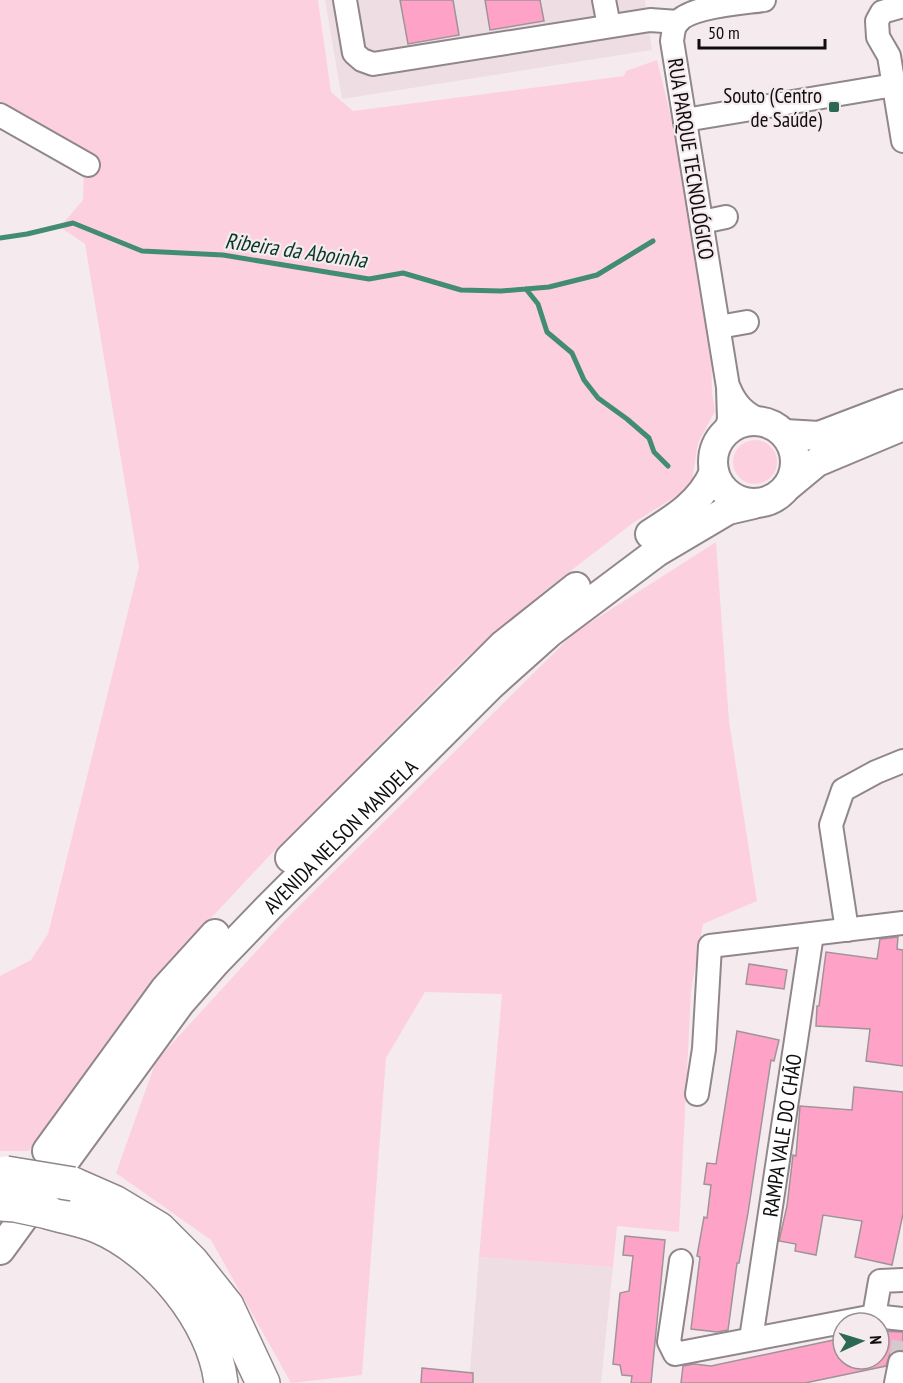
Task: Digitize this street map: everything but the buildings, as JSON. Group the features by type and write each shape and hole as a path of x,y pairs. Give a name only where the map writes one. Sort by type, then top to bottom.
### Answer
{"highway":[{"path":"2,1183 73,1184 114,1202 159,1229 192,1262 227,1305 262,1383"},
{"path":"2,1183 15,1204 98,1226 140,1251 172,1281 199,1320 219,1366 220,1383"}],"main road":[{"path":"903,404 819,436 748,421 724,434 716,446 713,459 714,472 720,485 729,495 740,501 754,504 767,502 777,497 817,462 903,426"},
{"path":"773,428 792,446 795,459 794,473 788,486"},
{"name":"AVENIDA NELSON MANDELA","path":"0,1215 165,989 215,934 503,645 596,572 640,540 681,515 702,494 714,472"},
{"name":"AVENIDA NELSON MANDELA","path":"0,1250 180,1003 215,963 491,684 557,627 657,552 728,510 754,504"}],"street":[{"path":"345,0 354,52 362,60 373,63 650,20 678,22 686,15 701,10 764,0"},
{"path":"604,0 609,26"},
{"path":"903,6 882,12 877,21 879,37 896,56 894,85 903,137"},
{"name":"RUA PARQUE TECNOLÓGICO","path":"678,22 673,31 672,41 728,387 729,420 724,434"},
{"path":"685,120 894,85"},
{"path":"0,115 88,165"},
{"path":"702,222 726,218"},
{"path":"719,327 747,322"},
{"name":"RUA PARQUE TECNOLÓGICO","path":"728,387 741,408 773,428"},
{"path":"847,930 831,825 843,790 876,772 903,761"},
{"path":"697,1094 704,1049 710,946 903,923"},
{"name":"RAMPA VALE DO CHÃO","path":"751,1339 812,934"},
{"path":"681,1261 669,1342 675,1354 831,1324"},
{"path":"875,1311 880,1281 903,1280"}],"shaded area":[{"path":"0,0 318,0 331,92 353,111 624,76 626,71 657,60 699,231 711,331 712,393 715,411 698,443 691,487 633,523 543,592 465,659 272,853 155,978 29,1151 0,1151 0,976 31,960 48,934 139,567 85,244 60,227 83,200 84,167 0,104"},
{"path":"325,0 645,0 652,50 342,99"},
{"path":"755,440 770,447 777,462 770,477 755,484 740,477 733,462 740,447"},
{"path":"716,542 729,721 757,901 703,924 691,991 679,1232 617,1226 613,1267 479,1257 502,994 425,992 386,1058 362,1375 291,1383 211,1240 116,1173 156,1061 284,921 574,633"},
{"path":"479,1257 613,1267 601,1383 469,1383"}],"waterway":[{"name":"Ribeira da Aboinha","path":"0,238 73,223 142,251 223,255 369,279 403,273 461,290 501,291 549,287 597,275 653,241"},
{"path":"526,289 538,304 547,332 572,353 584,380 598,398 649,438 654,452 668,466"}],"tunnel":[{"path":"900,1363 903,1339"}],"place":[{"name":"Souto (Centro de Saúde)","path":"834,107"}]}
